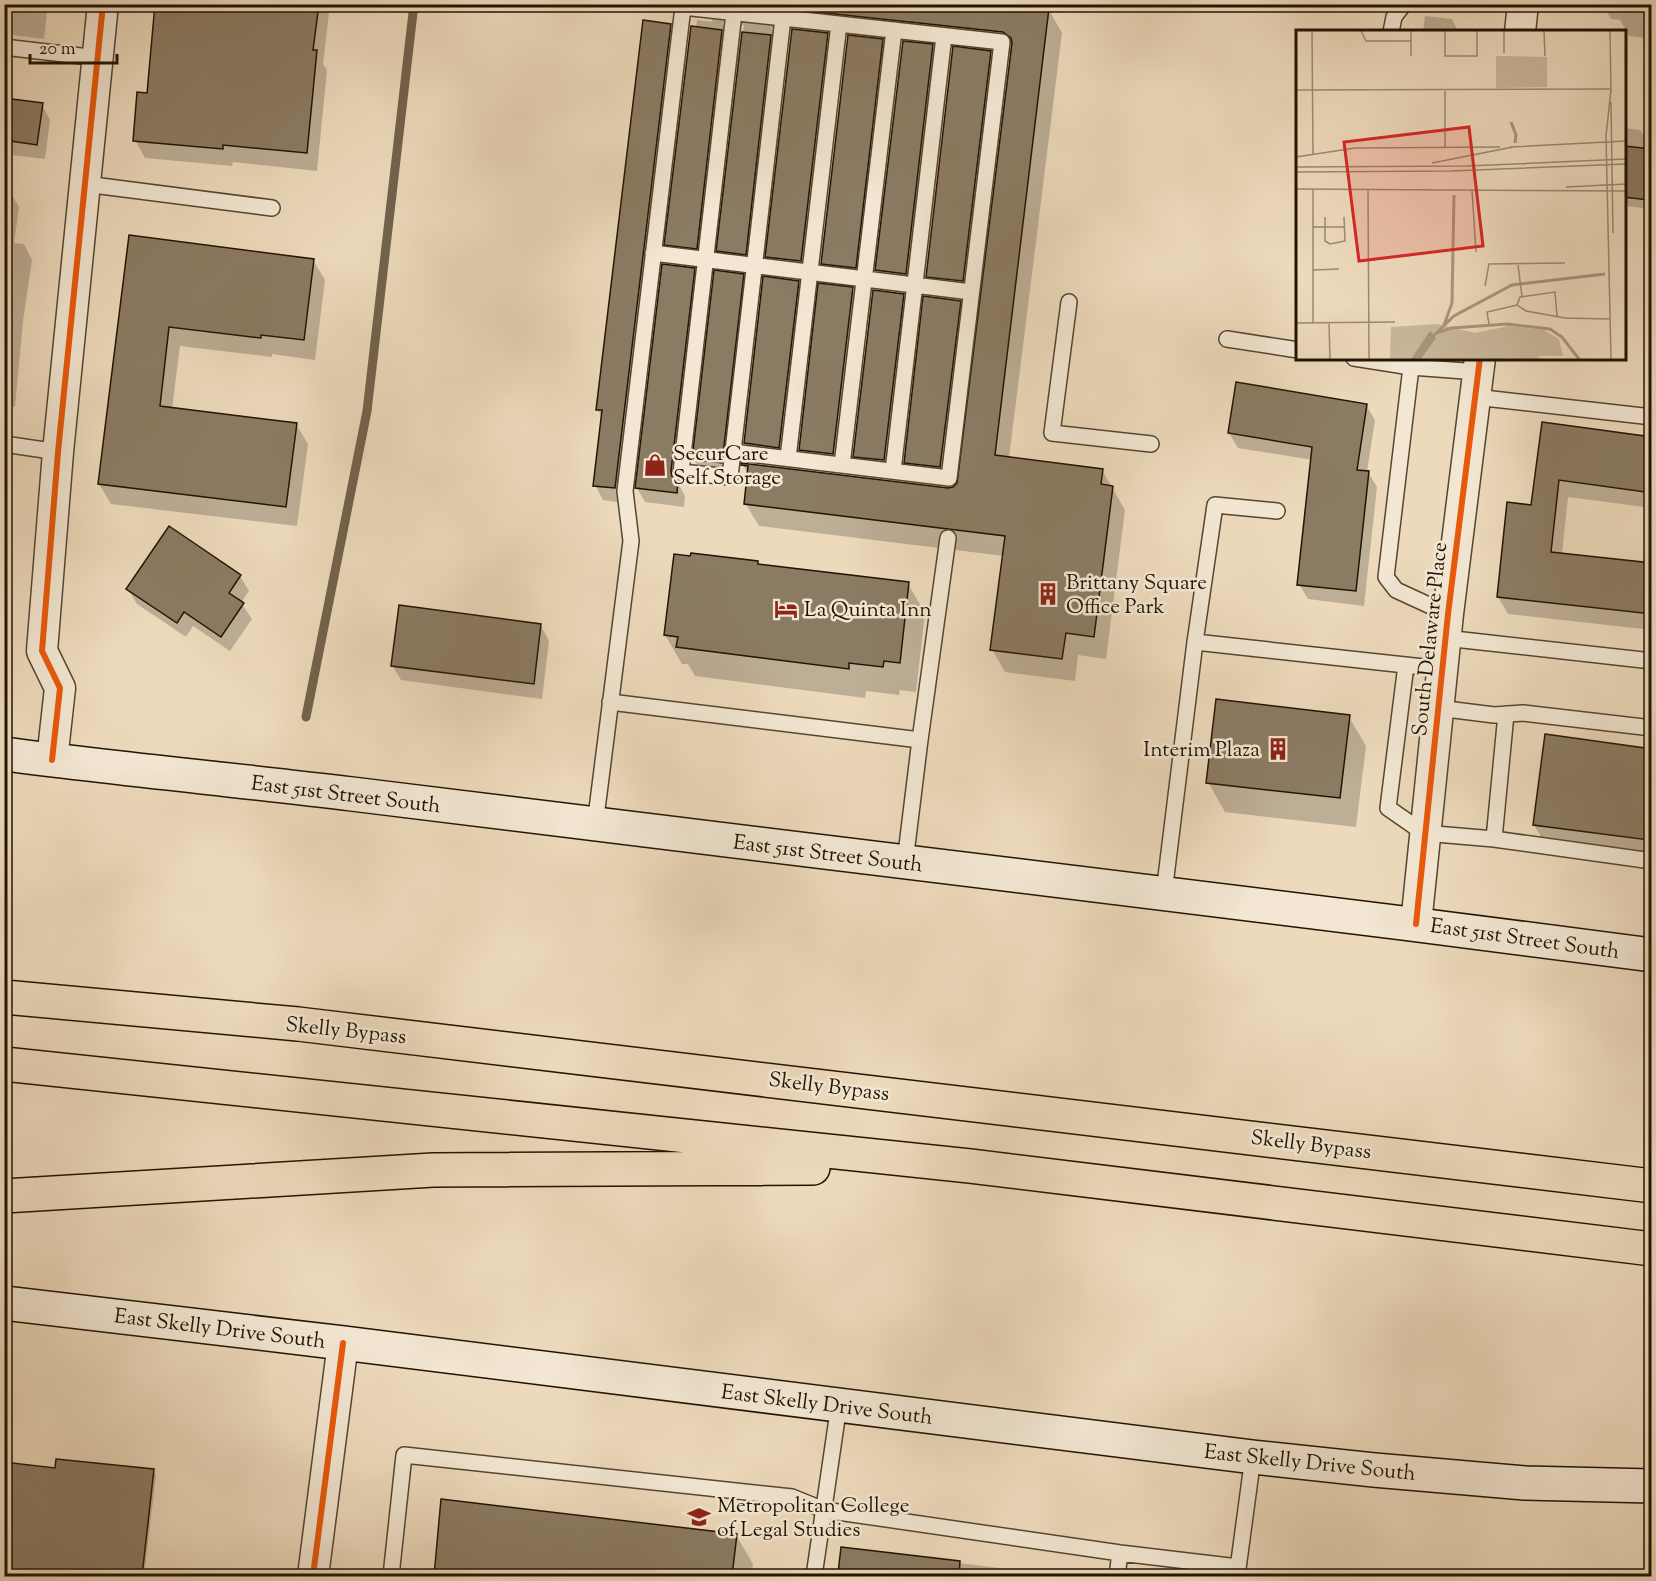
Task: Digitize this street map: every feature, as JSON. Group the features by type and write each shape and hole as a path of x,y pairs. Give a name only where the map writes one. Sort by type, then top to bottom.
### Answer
{"highway":[{"name":"Skelly Bypass","path":"4,997 298,1024 1652,1186"},
{"path":"4,1064 970,1166 1652,1249"},
{"path":"4,1196 433,1170 970,1166"}],"main road":[{"name":"East 51st Street South","path":"4,754 1164,893 1652,955"},
{"name":"East Skelly Drive South","path":"4,1303 1253,1457 1525,1483 1652,1486"}],"street":[{"path":"52,760 60,688 42,651 58,452 103,4"},
{"path":"1520,30 1523,4"},
{"name":"South Delaware Place","path":"1416,924 1446,626 1478,376"},
{"path":"313,1576 343,1343"}],"lane":[{"path":"1391,30 1394,17 1404,4"},
{"path":"595,825 632,541 625,490 683,7 1002,42 949,478 733,452"},
{"path":"734,12 681,472 730,477 783,18"},
{"path":"788,458 839,24"},
{"path":"842,465 894,30"},
{"path":"893,471 944,36"},
{"path":"4,47 98,58"},
{"path":"85,184 272,208"},
{"path":"653,253 971,292"},
{"path":"1069,302 1052,433 1151,444"},
{"path":"1227,339 1296,350"},
{"path":"1367,360 1478,376 1652,417"},
{"path":"1411,367 1386,577 1396,590 1446,626 1652,661"},
{"path":"4,444 58,452"},
{"path":"1164,893 1195,642 1215,504 1277,511"},
{"path":"905,862 948,538"},
{"path":"1195,642 1442,669"},
{"path":"1406,665 1388,808 1424,833 1494,839 1652,861"},
{"path":"610,702 920,740"},
{"path":"1438,708 1494,715 1523,713 1652,728"},
{"path":"1494,839 1506,714"},
{"path":"814,1576 839,1405"},
{"path":"391,1576 404,1455 792,1497 824,1510 1238,1572 1253,1457"},
{"path":"1117,1576 1120,1553"}],"building":[{"path":"155,4 319,4 313,50 317,50 307,153 223,145 223,149 133,141 137,92 147,93"},
{"path":"788,4 1018,4 1049,8 995,455 1103,469 1101,484 1113,486 1094,637 1066,633 1062,659 990,650 1005,536 744,504 748,466 741,465 741,463 948,488 957,483 1012,43 1011,38 1003,32 788,9"},
{"path":"643,20 671,24 615,488 593,486 602,410 596,410"},
{"path":"691,26 722,30 697,249 664,245"},
{"path":"792,29 828,33 801,261 765,257"},
{"path":"742,32 771,35 746,255 716,251"},
{"path":"848,35 883,39 856,268 821,264"},
{"path":"903,41 933,44 906,274 875,270"},
{"path":"953,46 991,51 963,281 926,277"},
{"path":"4,98 43,103 37,145 4,140"},
{"path":"1626,146 1652,149 1648,200 1626,197"},
{"path":"129,235 314,259 304,340 261,335 261,338 169,327 160,406 297,423 286,507 98,484"},
{"path":"662,264 695,268 671,471 672,476 678,481 677,493 635,488"},
{"path":"714,270 744,274 722,463 692,459"},
{"path":"763,276 799,281 779,448 744,443"},
{"path":"818,283 853,287 833,454 799,450"},
{"path":"873,290 904,294 884,460 853,457"},
{"path":"923,296 961,301 940,467 904,463"},
{"path":"1236,382 1367,404 1357,470 1369,471 1356,591 1297,585 1312,447 1228,433"},
{"path":"1542,422 1652,437 1652,493 1559,480 1551,552 1652,563 1652,614 1497,597 1507,502 1531,505"},
{"path":"169,526 241,575 229,593 244,603 221,637 184,612 177,623 126,589"},
{"name":"La Quinta Inn","path":"691,553 758,561 758,564 909,582 900,663 884,661 883,667 849,663 849,669 676,647 678,637 664,635 674,554 690,556"},
{"path":"399,605 541,624 534,684 391,666"},
{"name":"Interim Plaza","path":"1216,699 1350,715 1340,798 1206,783"},
{"path":"1545,734 1652,749 1652,822 1649,840 1533,825"},
{"path":"56,1459 154,1469 142,1576 4,1576 4,1462 55,1468"},
{"path":"441,1499 737,1534 732,1576 434,1576"},
{"path":"841,1547 960,1561 959,1576 864,1576 838,1573"}],"waterway":[{"path":"306,717 367,411 414,4"}],"cycle path":[{"path":"52,760 60,688 42,651 58,452 103,4"},
{"path":"1416,924 1448,614 1480,360"},
{"path":"313,1576 343,1343"}],"place":[{"name":"SecurCare Self Storage","path":"655,465"},
{"name":"Brittany Square Office Park","path":"1048,594"},
{"name":"La Quinta Inn","path":"786,609"},
{"name":"Interim Plaza","path":"1278,749"},
{"name":"Metropolitan College of Legal Studies","path":"699,1517"}]}
